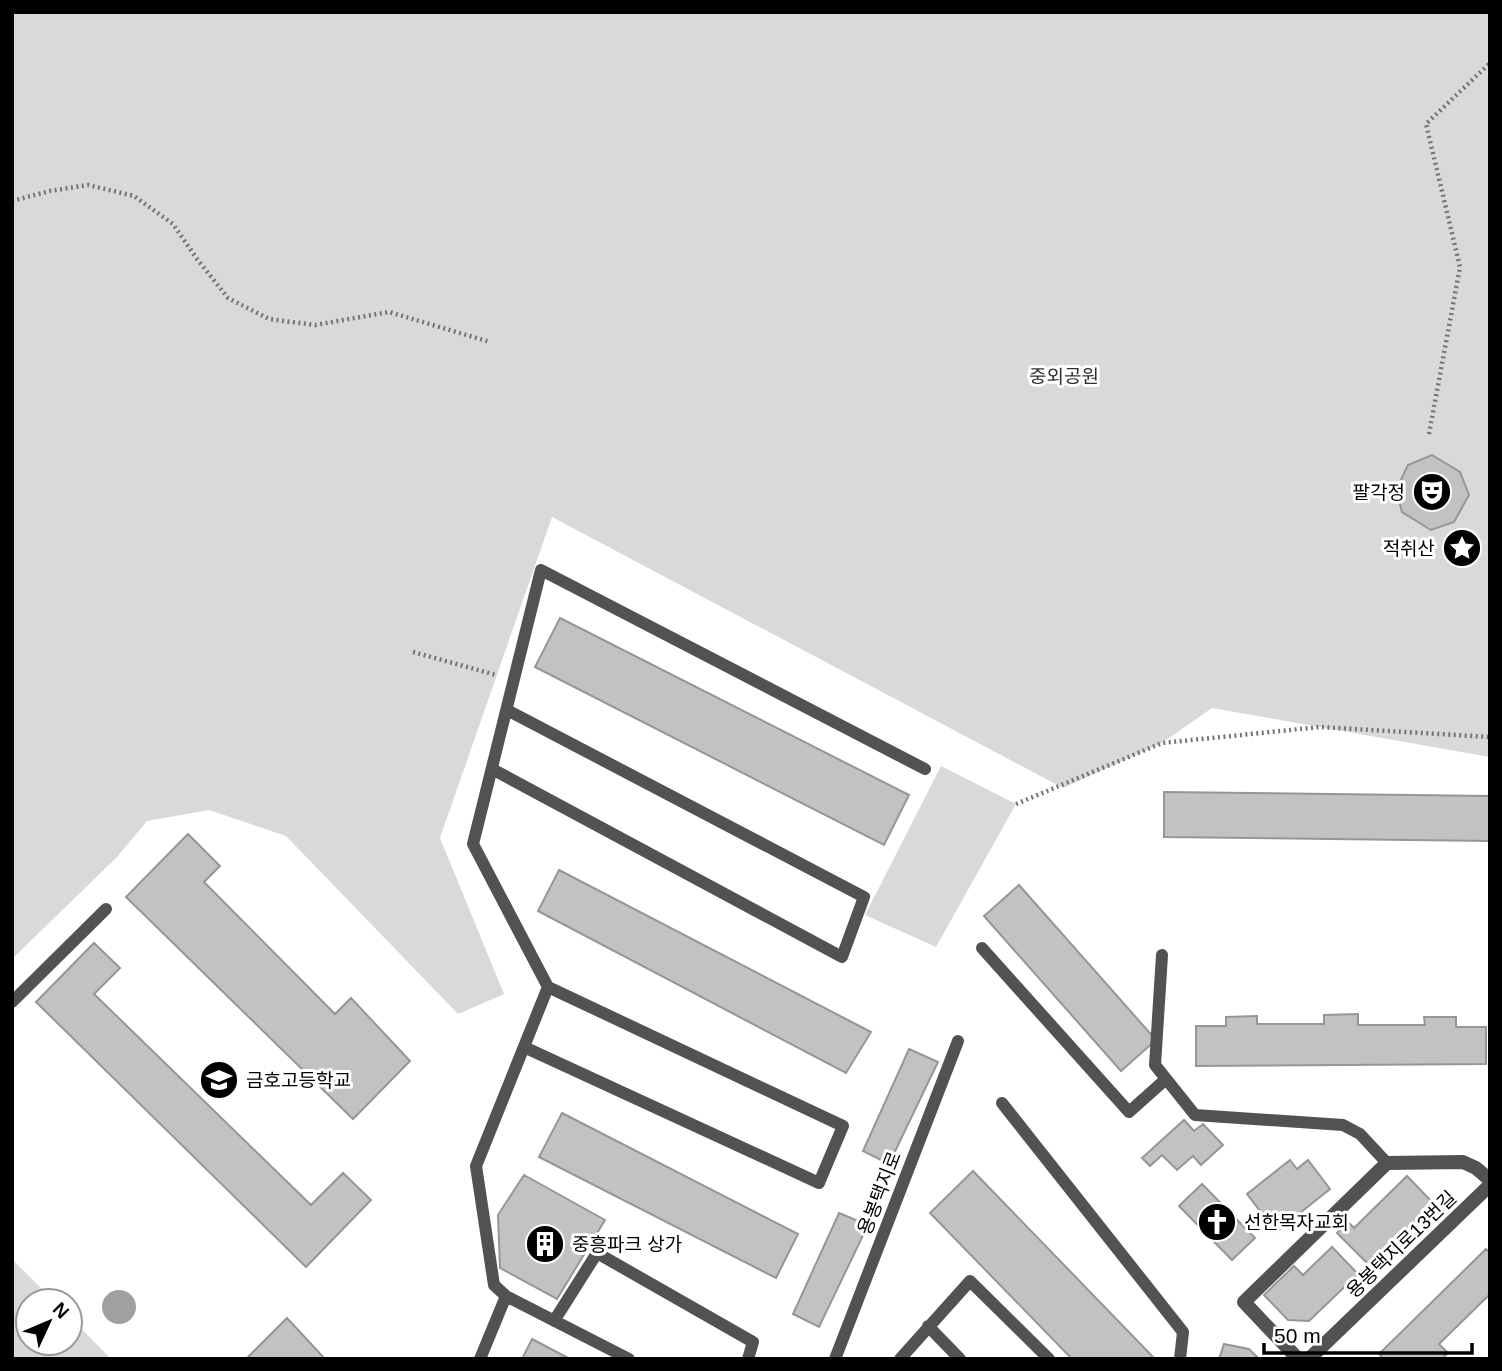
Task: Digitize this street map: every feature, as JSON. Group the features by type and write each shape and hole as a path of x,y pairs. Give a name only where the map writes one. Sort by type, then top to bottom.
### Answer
{"street":[{"path":"1298,1359 1244,1301 1387,1163 1463,1162 1476,1168 1490,1180"},
{"name":"용봉택지로13번길","path":"1309,1359 1490,1185"}],"lane":[{"path":"524,1048 819,1183 843,1126 548,988 473,844 541,570 925,769"},
{"path":"492,769 842,957 864,897 507,710"},
{"path":"12,1002 106,909"},
{"path":"982,948 1129,1112 1166,1079"},
{"path":"1162,955 1155,1065 1195,1115 1343,1125 1360,1134 1387,1163"},
{"path":"548,988 476,1166 494,1285 506,1296 629,1359"},
{"name":"용봉택지로","path":"835,1359 958,1041"},
{"path":"1002,1103 1183,1332 1180,1359"},
{"path":"554,1321 597,1253 753,1342 748,1359"},
{"path":"900,1359 970,1281 1049,1359"},
{"path":"480,1359 506,1296"},
{"path":"928,1326 960,1359"}],"path":[{"path":"1429,435 1460,267 1426,124 1490,64"},
{"path":"12,201 88,185 134,196 173,224 228,298 269,319 315,325 389,312 490,342"},
{"path":"414,652 514,680"},
{"path":"1016,804 1162,743 1320,727 1490,737"}],"green space":[{"name":"중외공원","path":"12,12 1490,12 1490,757 1212,708 1162,743 1063,788 552,517 440,838 504,994 458,1014 286,836 209,810 147,821 117,857 12,959"},
{"path":"941,766 1016,804 936,947 865,915"},
{"path":"12,1259 40,1287 14,1287 14,1357 84,1357 84,1331 111,1359 12,1359"}],"shaded area":[{"path":"119,1290 131,1295 136,1307 131,1319 119,1324 107,1319 102,1307 107,1295"}],"building":[{"name":"팔각정","path":"1432,455 1460,472 1469,495 1454,522 1431,530 1402,512 1396,490 1408,465"},
{"path":"560,618 909,795 884,845 535,667"},
{"path":"1164,792 1490,796 1490,841 1164,837"},
{"path":"188,834 220,866 204,882 335,1014 351,998 410,1061 353,1119 126,897"},
{"path":"559,870 871,1032 846,1073 538,911"},
{"path":"1019,885 1156,1040 1121,1071 984,916"},
{"path":"94,943 120,968 94,994 311,1205 343,1173 371,1200 306,1267 36,1002"},
{"path":"1358,1014 1358,1025 1425,1025 1424,1017 1456,1017 1456,1027 1486,1027 1486,1064 1196,1066 1196,1026 1226,1026 1226,1017 1257,1016 1257,1024 1324,1024 1324,1015"},
{"path":"909,1049 938,1062 889,1164 863,1151"},
{"path":"562,1113 798,1234 776,1278 539,1157"},
{"path":"1184,1120 1194,1131 1203,1124 1223,1145 1201,1165 1193,1156 1177,1170 1162,1155 1150,1166 1142,1158"},
{"path":"1290,1160 1297,1169 1308,1160 1330,1189 1276,1232 1247,1194"},
{"path":"973,1171 1155,1359 1072,1359 930,1213"},
{"name":"중흥파크 상가","path":"524,1175 605,1220 557,1299 500,1268 498,1215"},
{"path":"1407,1176 1435,1205 1372,1268 1337,1233 1348,1222 1354,1228"},
{"name":"선한목자교회","path":"1202,1184 1255,1238 1232,1260 1179,1206"},
{"path":"839,1213 868,1225 819,1327 793,1314"},
{"path":"1332,1247 1358,1274 1309,1321 1288,1320 1264,1295 1294,1266 1303,1275"},
{"path":"1486,1249 1490,1253 1490,1294 1439,1344 1448,1353 1442,1359 1384,1359 1379,1354"},
{"path":"287,1318 325,1359 246,1359"},
{"path":"532,1339 570,1359 522,1359"},
{"path":"1224,1344 1249,1349 1259,1359 1219,1359"}],"place":[{"name":"팔각정","path":"1432,492"},
{"name":"적취산","path":"1462,548"},
{"name":"금호고등학교","path":"219,1080"},
{"name":"선한목자교회","path":"1217,1222"},
{"name":"중흥파크 상가","path":"545,1244"}]}
